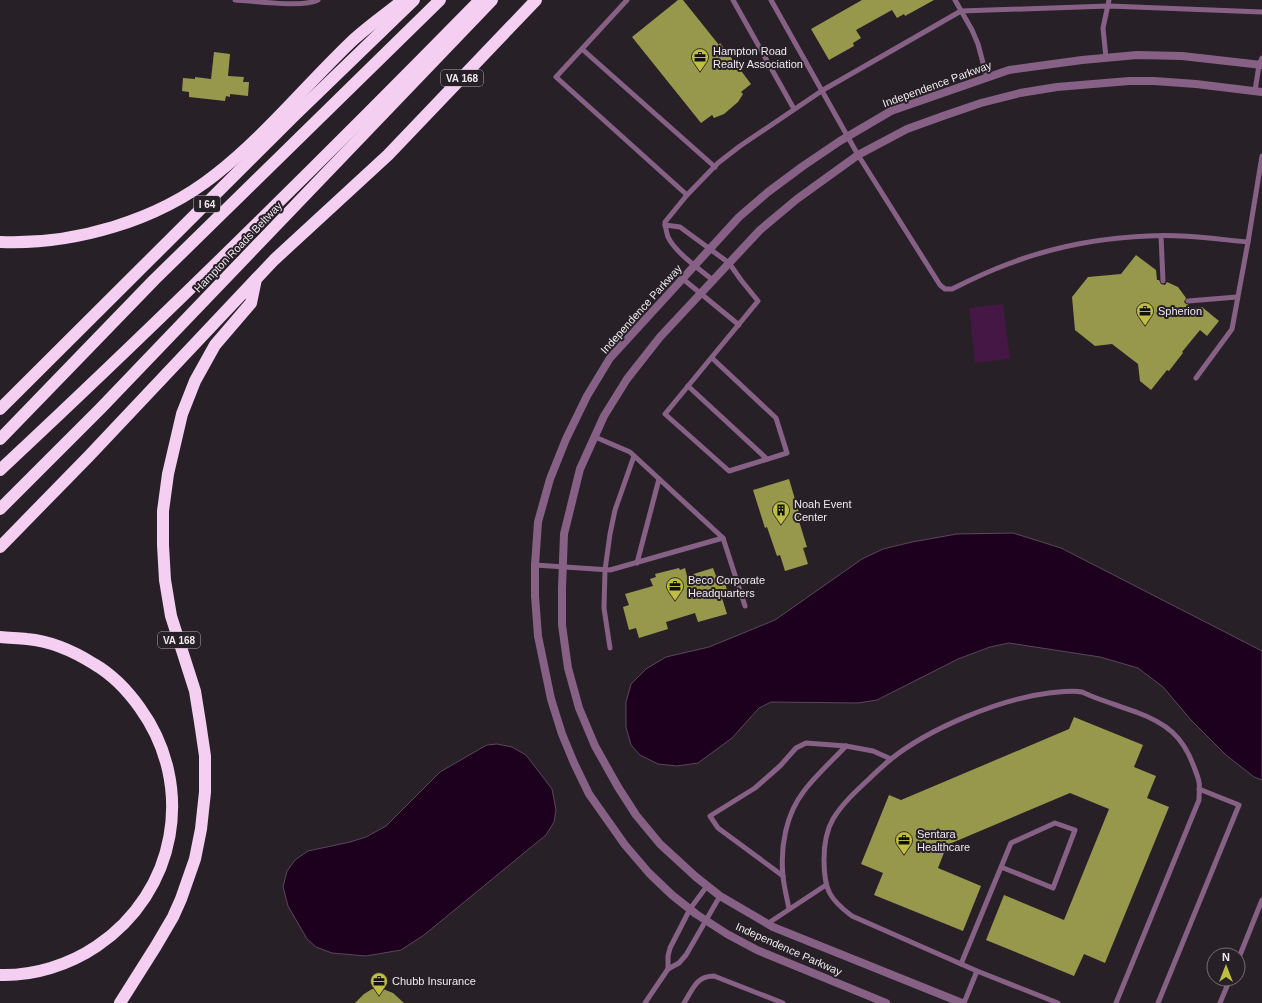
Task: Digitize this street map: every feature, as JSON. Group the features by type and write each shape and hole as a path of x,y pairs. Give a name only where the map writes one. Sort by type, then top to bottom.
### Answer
{"highway":[{"path":"0,242 46,241 108,229 157,210 193,191 241,153 352,41 403,0"},
{"name":"I 64","path":"0,409 295,115 414,0"},
{"path":"0,439 154,280 440,0"},
{"path":"0,470 104,373 246,235 480,0"},
{"name":"Hampton Roads Beltway","path":"0,509 101,408 492,0"},
{"name":"VA 168","path":"120,1003 156,946 182,899 201,828 205,792 205,756 194,692 171,616 165,580 163,545 163,512 168,474 182,414 194,381 216,345 251,303 256,278 388,155 536,0"},
{"path":"0,547 89,456 256,278"},
{"path":"0,637 28,639 66,649 94,664 120,685 132,697 156,732 168,768 172,804 170,836 161,867 152,886 128,921 91,951 71,961 50,969 20,974 0,975"}],"street":[{"name":"Independence Parkway","path":"886,1003 757,950 727,934 690,909 649,873 625,845 589,794 562,734 551,699 538,636 535,596 535,565 538,522 550,479 566,439 586,396 610,358 739,217 768,192 803,166 891,111 1009,70 1137,55 1182,56 1261,62"},
{"name":"Independence Parkway","path":"963,1003 767,924 720,896 660,844 636,815 595,746 579,708 568,668 562,625 564,534 580,469 604,416 627,379 660,337 760,230 797,199 858,155 907,129 943,116 1000,98 1057,87 1129,81 1196,84 1258,91"}],"lane":[{"path":"235,0 300,4 313,3 318,0"},
{"path":"627,0 556,77 687,195"},
{"path":"733,0 794,109"},
{"path":"771,0 849,136 858,155 940,285 944,289 952,289 1007,264 1066,247 1106,240 1148,236 1180,236 1248,242"},
{"path":"955,0 978,44 987,78"},
{"path":"1106,58 1103,28 1109,3"},
{"path":"713,280 672,245 668,236 665,222 687,195 715,167 740,146 822,90 961,11 1109,3 1262,12"},
{"path":"582,49 715,167"},
{"path":"1258,91 1261,62"},
{"path":"1196,378 1232,329 1262,156"},
{"path":"665,225 680,227 729,263 758,301 665,414 729,471 787,453 776,418 712,358"},
{"path":"1161,236 1163,281"},
{"path":"683,279 739,325"},
{"path":"1188,301 1237,297"},
{"path":"688,386 767,459"},
{"path":"595,436 630,452 723,538 745,606"},
{"path":"610,648 604,608 605,570 615,510 634,456"},
{"path":"637,563 659,479"},
{"path":"535,565 610,570 723,538"},
{"path":"1058,1003 977,971 852,916 831,898 826,885 824,852 826,837 832,820 855,792 891,759 916,742 940,729 978,712 1026,697 1048,693 1081,692 1154,719 1165,726 1183,742 1192,761 1199,782 1199,800 1116,1003"},
{"path":"783,876 718,828 710,816 755,788 780,766 796,748 806,743 846,746 873,751 891,759"},
{"path":"789,909 783,876 782,848 787,825 794,807 804,791 846,746"},
{"path":"1158,1003 1239,805 1199,789"},
{"path":"961,964 1001,866 1011,843 1055,823 1075,830 1053,888 1001,866"},
{"path":"767,924 826,885"},
{"path":"668,969 668,956 670,948 690,909 708,886"},
{"path":"645,1003 668,969 679,963 686,955 720,896"},
{"path":"1243,947 1262,900"},
{"path":"963,1003 977,971"},
{"path":"684,1003 699,980 705,976 714,976 783,1003"},
{"path":"1220,1003 1227,987"}],"shaded area":[{"path":"1003,304 1010,359 975,363 969,308"},
{"path":"1013,533 1061,548 1262,651 1262,780 1254,777 1226,755 1191,720 1163,687 1138,668 1100,657 1009,643 990,647 958,659 877,700 858,703 771,702 759,708 732,738 698,763 677,766 658,764 640,755 631,745 626,727 626,702 631,684 646,669 666,657 709,647 775,620 862,559 883,549 957,534"},
{"path":"497,744 512,747 526,755 552,789 556,810 554,822 546,835 424,935 401,950 366,956 332,953 316,947 307,939 288,906 283,887 287,871 295,860 308,851 366,837 386,826 440,772 487,745"}],"building":[{"name":"Hampton Road Realty Association","path":"678,0 683,0 719,45 720,43 751,84 741,92 743,94 738,102 724,114 714,118 712,115 701,123 632,37"},
{"path":"862,0 934,0 905,16 904,14 897,18 892,10 856,30 861,38 853,43 854,46 829,60 811,29"},
{"path":"214,52 230,54 228,76 244,77 243,82 249,82 248,96 230,94 230,97 226,96 225,101 189,97 189,92 182,91 183,78 195,79 195,77 211,79"},
{"name":"Spherion","path":"1136,255 1156,270 1157,280 1159,280 1161,284 1165,285 1167,282 1178,287 1186,298 1184,302 1189,305 1190,308 1202,307 1219,321 1207,336 1200,330 1169,371 1167,370 1151,390 1140,381 1138,364 1112,344 1095,346 1075,330 1072,297 1088,277 1121,274"},
{"name":"Noah Event Center","path":"789,479 800,516 798,518 807,547 803,548 808,564 785,571 780,555 777,556 767,527 765,528 753,490"},
{"name":"Beco Corporate Headquarters","path":"679,568 680,570 685,568 687,576 713,568 716,576 722,574 729,596 722,598 727,614 698,622 695,613 666,622 668,629 639,638 636,628 629,630 623,607 629,605 625,594 653,586 650,579 656,577 655,574"},
{"name":"Sentara Healthcare","path":"1074,717 1143,745 1134,767 1156,776 1147,798 1169,807 1105,963 1084,954 1074,976 986,940 1004,895 1064,920 1109,809 1070,793 947,845 938,868 981,886 963,931 874,895 883,873 861,864 889,795 901,800 1069,729"},
{"name":"Chubb Insurance","path":"372,989 383,989 393,993 404,1003 355,1003 364,994"}],"place":[{"name":"Hampton Road Realty Association","path":"700,72"},
{"name":"Spherion","path":"1145,326"},
{"name":"Noah Event Center","path":"781,525"},
{"name":"Beco Corporate Headquarters","path":"675,601"},
{"name":"Sentara Healthcare","path":"904,855"},
{"name":"Chubb Insurance","path":"379,996"}]}
